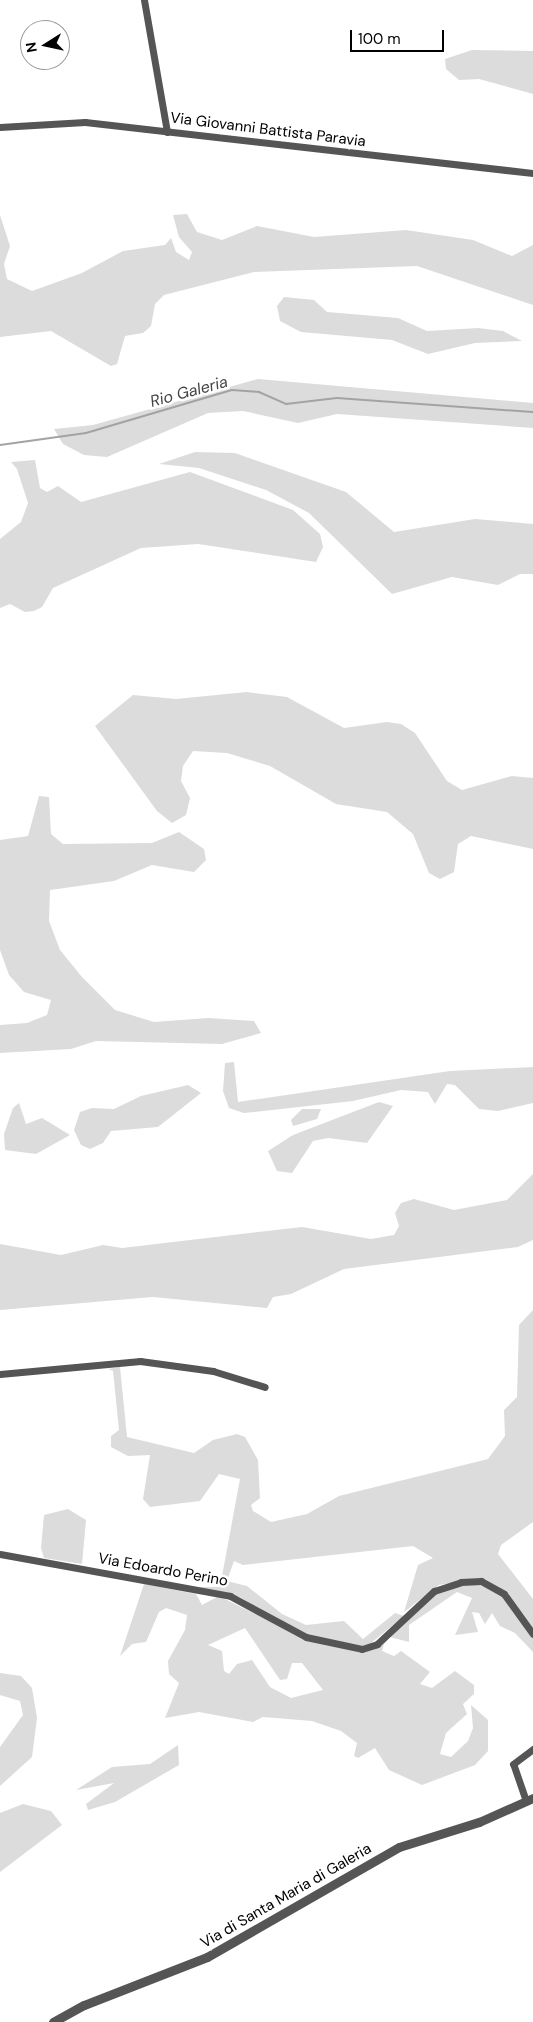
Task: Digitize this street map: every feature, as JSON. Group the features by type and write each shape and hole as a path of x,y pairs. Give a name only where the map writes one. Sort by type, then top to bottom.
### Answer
{"street":[{"path":"144,0 167,132"},
{"name":"Via Giovanni Battista Paravia","path":"0,127 78,122 533,174"},
{"path":"0,1374 140,1361 213,1371 265,1387"},
{"name":"Via Edoardo Perino","path":"0,1554 230,1596 306,1637 362,1649 377,1644 434,1591 460,1582 480,1581 504,1594 533,1634"},
{"path":"529,1799 513,1764 533,1749"},
{"name":"Via di Santa Maria di Galeria","path":"53,2022 84,2004 207,1957 399,1847 479,1822 529,1799"}],"shaded area":[{"path":"472,50 533,51 533,94 479,79 459,80 446,69 445,59"},
{"path":"187,214 197,232 222,240 257,226 314,237 406,230 473,240 512,256 533,245 533,305 417,266 254,272 164,295 155,304 151,326 143,333 125,336 117,364 111,366 51,331 0,337 0,215 10,246 4,264 7,279 32,291 82,273 123,251 165,245 171,238 176,252 189,260 192,252 179,237 173,215"},
{"path":"284,297 314,300 327,312 398,318 427,331 478,328 503,331 522,341 475,343 428,354 392,340 301,332 280,321 277,306"},
{"path":"258,379 533,403 533,428 337,414 298,423 243,411 208,413 107,457 84,455 63,444 54,429 93,425"},
{"path":"195,452 235,453 346,492 394,532 475,519 533,524 533,574 520,574 498,585 452,577 392,594 309,513 266,490 199,468 159,464"},
{"path":"35,460 40,488 47,492 58,486 81,502 190,472 293,510 320,534 323,547 316,562 198,544 141,548 53,588 42,607 34,611 25,612 10,604 0,608 0,539 21,522 28,503 17,469 11,462"},
{"path":"247,692 287,697 344,728 387,722 401,724 415,733 447,781 462,790 512,776 533,778 533,849 471,836 458,844 454,872 440,879 429,873 413,834 387,812 336,804 270,766 227,753 193,751 183,766 181,781 190,798 186,815 172,823 157,811 95,726 133,695 176,699"},
{"path":"39,796 49,797 51,834 63,844 152,843 179,832 204,849 206,860 194,872 152,865 114,881 50,890 49,921 60,950 82,977 115,1010 154,1022 208,1018 254,1021 261,1033 222,1044 96,1041 71,1049 0,1053 0,1025 27,1023 47,1015 51,1000 24,992 9,975 0,950 0,840 28,836"},
{"path":"234,1062 238,1102 450,1071 533,1067 533,1103 498,1111 479,1109 455,1085 447,1084 435,1104 428,1092 401,1090 353,1101 244,1113 229,1108 223,1091 225,1063"},
{"path":"188,1085 201,1093 158,1127 111,1131 103,1143 90,1149 81,1145 74,1130 80,1112 92,1108 114,1109 141,1096"},
{"path":"379,1102 393,1106 367,1143 328,1138 313,1141 292,1173 277,1171 268,1151 293,1135"},
{"path":"19,1103 26,1124 42,1118 70,1135 36,1154 5,1150 4,1134 13,1108"},
{"path":"302,1109 321,1109 317,1119 293,1126 291,1120"},
{"path":"533,1174 533,1240 518,1247 344,1269 291,1294 273,1297 267,1308 153,1297 0,1310 0,1244 61,1255 103,1245 122,1248 302,1227 371,1239 394,1235 399,1226 395,1213 401,1203 414,1199 454,1210 507,1200"},
{"path":"533,1310 533,1522 501,1545 498,1554 533,1599 533,1630 500,1589 478,1579 439,1585 404,1612 418,1565 433,1558 413,1546 243,1565 234,1561 227,1581 247,1586 282,1614 306,1625 344,1621 363,1639 395,1613 404,1616 365,1648 299,1632 240,1597 199,1587 220,1587 240,1479 219,1474 200,1501 150,1507 143,1499 150,1455 128,1456 111,1447 111,1436 119,1430 113,1371 108,1369 120,1367 127,1437 194,1453 213,1440 237,1434 245,1437 258,1460 260,1498 251,1505 253,1511 271,1522 307,1514 339,1496 488,1459 505,1436 504,1410 517,1397 519,1325"},
{"path":"68,1509 86,1520 82,1564 44,1558 41,1548 44,1515"},
{"path":"478,1583 502,1594 533,1636 533,1652 515,1633 500,1626 492,1613 485,1624 479,1613 472,1612 478,1632 455,1635 472,1598 457,1592 409,1625 409,1642 390,1637 384,1644 382,1651 394,1656 401,1651 430,1672 420,1684 432,1688 455,1671 474,1685 474,1694 463,1704 467,1714 446,1733 440,1754 451,1757 468,1741 473,1728 471,1705 488,1720 488,1751 475,1765 422,1785 389,1770 375,1748 358,1758 354,1756 357,1743 341,1731 312,1721 263,1717 253,1722 199,1712 165,1718 179,1683 169,1674 168,1661 185,1630 187,1615 166,1608 159,1612 146,1642 132,1644 120,1656 144,1584 196,1594 202,1605 219,1596 305,1639 365,1652 376,1648 434,1592","holes":["245,1628 280,1680 287,1679 292,1663 302,1663 323,1690 291,1698 270,1687 252,1660 237,1664 229,1674 224,1671 222,1651 208,1645"]},
{"path":"0,1673 21,1676 32,1688 37,1718 32,1757 0,1786 0,1747 23,1715 20,1701 0,1695"},
{"path":"178,1745 179,1765 115,1802 88,1810 86,1804 114,1783 76,1790 112,1767 150,1764"},
{"path":"23,1804 51,1811 62,1825 0,1872 0,1813"}],"waterway":[{"name":"Rio Galeria","path":"0,445 86,433 232,390 259,392 286,404 337,398 533,412"}]}
